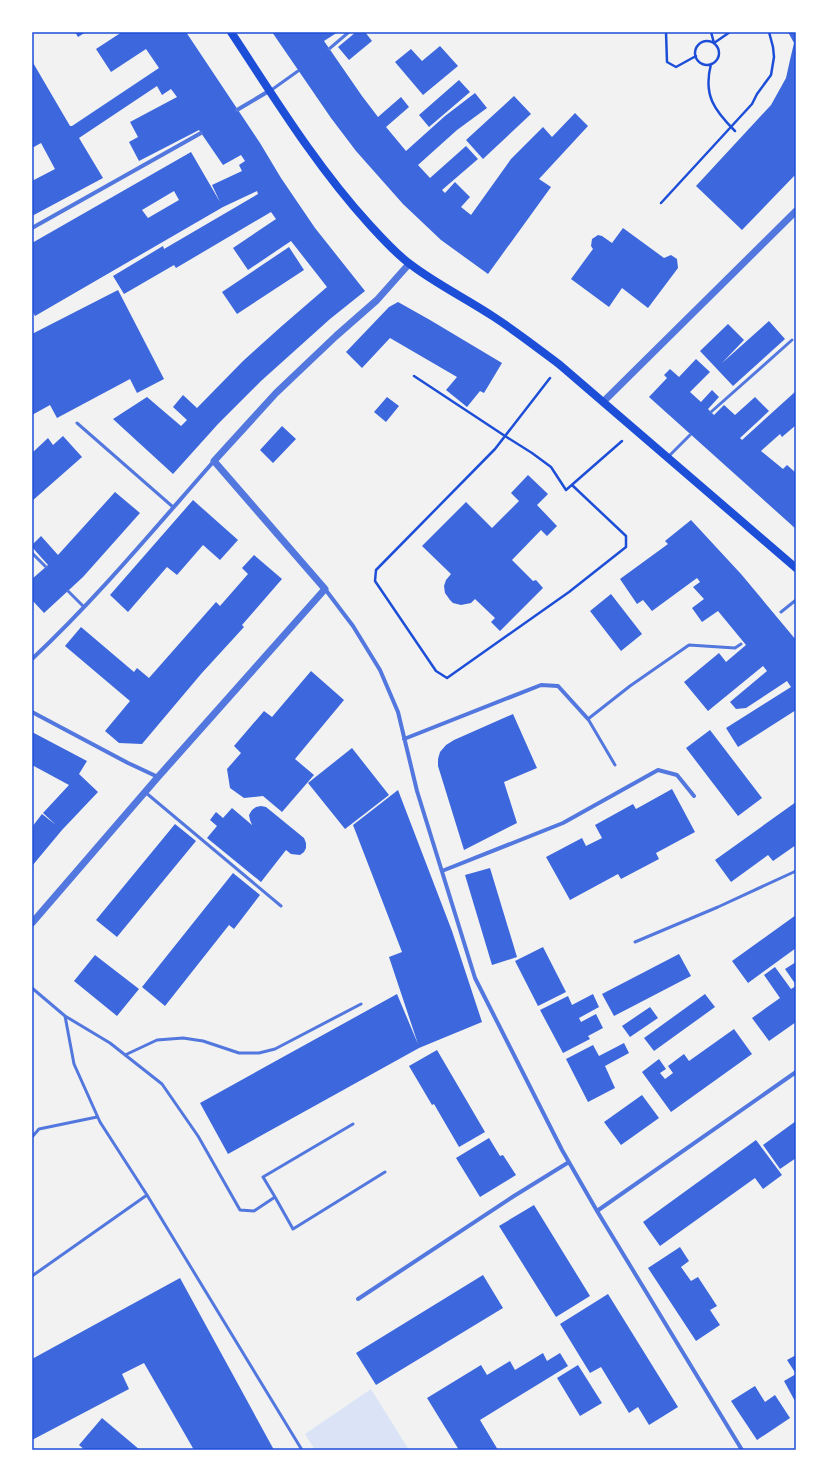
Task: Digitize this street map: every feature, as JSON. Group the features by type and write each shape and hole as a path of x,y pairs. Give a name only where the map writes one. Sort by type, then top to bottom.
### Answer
{"main road":[{"path":"231,32 269,91 328,175 353,207 409,264 494,317 525,338 560,365 796,568"}],"street":[{"path":"237,110 269,91"},
{"path":"32,228 201,133"},
{"path":"603,402 796,211"},
{"path":"32,659 58,635 84,607 276,393 376,300 409,264"},
{"path":"214,461 325,589 353,626 380,670 398,712 418,791 475,978 517,1063 569,1162 597,1211 742,1450"},
{"path":"32,923 158,777 325,589"},
{"path":"404,739 541,685 558,686 588,719"},
{"path":"32,712 128,763 158,777"},
{"path":"442,871 563,823 658,770 677,775 694,796"},
{"path":"597,1211 796,1072"},
{"path":"358,1299 514,1196 569,1162"}],"lane":[{"path":"329,49 349,32"},
{"path":"269,91 298,71"},
{"path":"711,412 792,340"},
{"path":"76,423 173,507"},
{"path":"667,458 690,435"},
{"path":"32,553 46,567"},
{"path":"68,591 84,607"},
{"path":"781,612 796,600"},
{"path":"615,765 588,719 630,686 689,645 735,648 741,644"},
{"path":"145,792 281,906"},
{"path":"635,942 718,907 796,871"},
{"path":"32,988 65,1016 110,1043 162,1084 198,1136 240,1210 254,1211 275,1197"},
{"path":"125,1055 157,1040 184,1038 203,1041 239,1053 275,1049 360,1004"},
{"path":"65,1016 74,1064 97,1117 147,1195 302,1450"},
{"path":"32,1137 39,1129 97,1117"},
{"path":"353,1124 263,1177 293,1229 385,1172"},
{"path":"32,1276 147,1195"}],"path":[{"path":"666,32 667,62 676,67 696,56"},
{"path":"711,32 714,43 718,48 719,56 717,60 711,64 702,64 699,62 696,56 696,49 702,42 709,41 714,43"},
{"path":"714,43 730,32"},
{"path":"661,203 752,104 757,94 771,75 774,57 769,32"},
{"path":"711,64 709,83 712,101 716,110 735,131"},
{"path":"560,365 495,449 376,570 375,581 436,671 447,678 569,592 626,547 626,536 572,485"},
{"path":"414,376 551,467 566,490 634,430"}],"shaded area":[{"path":"371,1389 409,1450 315,1450 305,1434"}],"building":[{"path":"75,32 86,32 78,37"},
{"path":"122,32 186,32 315,228 365,291 330,319 261,381 218,424 173,474 113,419 147,397 181,426 187,420 173,407 183,395 197,408 243,361 327,287 291,241 248,270 233,248 276,219 271,212 176,268 174,265 124,294 113,276 163,246 164,249 258,194 257,191 223,207 35,316 32,311 32,243 191,152 220,202 212,185 242,171 239,165 245,161 241,155 223,165 199,130 139,161 129,142 138,137 130,122 177,97 171,89 162,95 157,86 79,138 103,178 32,216 32,181 55,169 41,143 32,148 32,61 70,126 159,68 146,49 111,72 96,49","holes":["174,191 179,200 148,218 142,210"]},
{"path":"272,32 338,32 324,41 378,117 401,97 409,107 386,127 406,151 445,116 475,93 487,108 457,130 418,165 430,178 466,146 478,159 442,190 445,193 455,182 470,197 461,207 471,215 511,159 543,127 552,137 575,113 588,126 539,179 551,187 488,274 441,240 403,204 356,151 331,118"},
{"path":"356,32 365,32 372,41 349,60 338,47"},
{"path":"788,32 796,32 796,174 742,230 696,186 771,105 786,78 794,43"},
{"path":"440,46 458,66 423,95 395,62 411,49 422,61"},
{"path":"459,80 470,92 429,127 419,115"},
{"path":"514,96 531,114 483,159 466,140"},
{"path":"623,228 664,258 671,255 677,259 678,268 648,308 622,288 609,307 571,279 593,249 591,246 592,239 598,235 612,243"},
{"path":"289,247 304,270 237,314 222,292"},
{"path":"118,290 164,379 137,393 130,379 57,418 50,405 32,415 32,334"},
{"path":"398,302 502,363 484,393 480,391 467,407 446,390 457,377 390,338 362,368 346,352 389,307"},
{"path":"769,321 785,339 733,386 700,351 728,324 744,340 722,363"},
{"path":"696,359 710,372 690,392 701,402 712,390 719,397 708,409 714,415 724,405 735,415 755,397 769,411 740,438 742,440 796,391 796,425 782,437 780,434 761,451 783,469 787,465 796,473 796,529 649,397 667,378 664,375 670,369 679,377"},
{"path":"387,397 399,406 386,422 374,412"},
{"path":"282,426 296,439 273,463 260,450"},
{"path":"63,436 82,457 32,501 32,453 48,438 53,445"},
{"path":"528,475 548,494 537,505 557,526 547,536 541,530 512,560 533,581 536,580 543,588 500,631 491,622 495,618 475,599 471,603 461,605 453,603 450,600 445,593 444,586 446,580 451,574 422,546 466,502 492,528 519,501 511,493"},
{"path":"115,492 140,513 83,577 44,613 32,600 32,579 48,565 32,547 32,545 41,536 58,555"},
{"path":"193,500 238,540 220,560 203,545 177,575 167,567 128,612 110,595"},
{"path":"691,520 741,574 796,640 796,710 738,747 726,728 791,687 787,681 746,708 736,709 730,702 767,671 763,666 708,711 684,682 719,653 726,662 746,645 718,611 702,622 692,608 704,599 693,587 700,582 697,578 652,611 643,600 637,604 620,579 668,544 665,541"},
{"path":"254,555 282,579 242,625 244,627 201,674 142,744 119,743 105,731 130,701 65,646 81,627 134,672 137,668 149,678 216,602 220,606 248,574 242,568"},
{"path":"611,594 642,634 621,651 590,611"},
{"path":"311,671 344,700 295,759 314,775 282,812 263,796 244,798 230,788 227,769 241,753 234,746 264,711 272,717"},
{"path":"513,714 537,768 504,782 517,823 464,850 438,766 440,752 446,745 454,740"},
{"path":"710,730 762,798 738,816 686,748"},
{"path":"32,732 87,761 79,774 98,792 62,830 32,866 32,827 42,814 56,825 43,813 69,785 32,765"},
{"path":"352,748 389,795 345,829 308,783"},
{"path":"672,789 695,832 656,853 659,859 621,879 618,874 570,900 546,857 582,838 586,846 602,838 595,825 633,804 636,809"},
{"path":"398,790 452,931 482,1022 419,1048 228,1154 200,1103 397,994 418,1044 389,957 402,952 353,825"},
{"path":"796,802 796,845 773,861 768,855 731,882 715,860"},
{"path":"256,807 266,807 304,838 306,848 300,855 291,854 286,850 261,882 207,838 217,826 210,820 216,812 223,818 232,808 252,825 249,815"},
{"path":"175,824 196,841 117,937 96,920"},
{"path":"490,868 517,957 492,965 465,875"},
{"path":"233,873 260,895 234,929 229,925 165,1006 142,987"},
{"path":"796,915 796,948 748,983 732,961"},
{"path":"543,947 566,992 538,1006 515,961"},
{"path":"679,954 691,976 614,1016 602,994"},
{"path":"95,955 139,989 117,1016 74,981"},
{"path":"796,962 796,985 785,969"},
{"path":"775,967 791,989 796,986 796,1022 769,1041 752,1018 780,998 764,975"},
{"path":"593,994 599,1007 579,1018 581,1022 596,1014 603,1028 588,1036 590,1039 563,1053 540,1010 568,996 572,1005"},
{"path":"705,994 715,1007 654,1051 644,1038"},
{"path":"650,1007 658,1018 630,1037 622,1026"},
{"path":"734,1029 752,1054 671,1112 642,1072 659,1059 666,1069 660,1073 665,1079 673,1073 668,1066 684,1054 689,1061"},
{"path":"624,1043 629,1053 605,1066 615,1088 588,1102 566,1059 593,1045 599,1056"},
{"path":"437,1050 485,1132 459,1147 434,1104 432,1105 409,1066"},
{"path":"642,1095 659,1118 621,1145 604,1122"},
{"path":"796,1121 796,1158 780,1169 763,1145"},
{"path":"489,1138 500,1156 503,1155 516,1175 480,1197 456,1158"},
{"path":"756,1140 782,1175 763,1189 755,1178 660,1246 643,1222"},
{"path":"534,1205 590,1296 556,1317 499,1226"},
{"path":"680,1247 689,1261 681,1267 691,1281 698,1277 717,1306 710,1310 720,1325 696,1341 648,1268"},
{"path":"483,1275 503,1308 376,1385 356,1353"},
{"path":"180,1278 274,1450 194,1450 144,1363 122,1374 129,1389 32,1440 32,1359"},
{"path":"608,1294 678,1407 649,1425 638,1407 629,1413 601,1367 590,1373 560,1324"},
{"path":"543,1353 547,1361 560,1353 568,1366 480,1420 498,1450 459,1450 427,1398 481,1365 487,1375 510,1361 515,1370"},
{"path":"796,1355 796,1374 787,1360"},
{"path":"578,1365 602,1403 580,1416 557,1378"},
{"path":"796,1374 796,1403 784,1381"},
{"path":"755,1386 765,1402 775,1395 790,1418 757,1440 731,1401"},
{"path":"102,1418 140,1450 85,1450 79,1445"}]}
